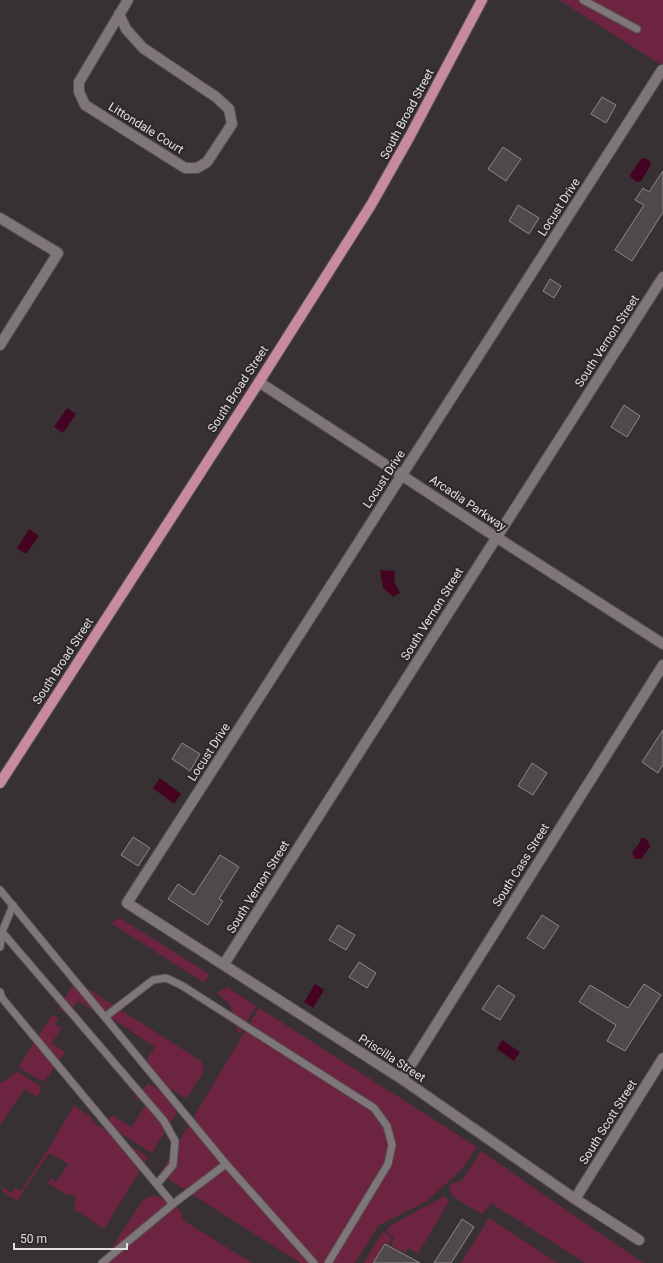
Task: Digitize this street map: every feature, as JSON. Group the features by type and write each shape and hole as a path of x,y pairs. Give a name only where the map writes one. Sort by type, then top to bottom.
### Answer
{"main road":[{"name":"South Broad Street","path":"0,783 259,382 371,205 410,136 482,0"}],"street":[{"name":"Littondale Court","path":"119,14 126,29 143,48 216,97 229,109 232,124 207,162 197,168 185,168 85,105 79,92 79,82 119,14 128,0"},
{"name":"Locust Drive","path":"127,903 662,70"},
{"path":"0,218 58,252 0,345"},
{"name":"South Vernon Street","path":"224,964 663,277"},
{"name":"Arcadia Parkway","path":"259,382 663,644"},
{"name":"South Cass Street","path":"402,1079 663,665"},
{"name":"Priscilla Street","path":"127,903 402,1079 575,1199 639,1240"},
{"name":"South Scott Street","path":"575,1199 663,1058"}],"lane":[{"path":"583,0 636,29"},
{"path":"0,890 226,1164 314,1263"},
{"path":"0,947 2,932 13,905"},
{"path":"2,932 164,1121 176,1142 173,1165 157,1184"},
{"path":"105,1017 152,980 166,978 181,985 374,1108 387,1126 392,1145 388,1164 328,1263"},
{"path":"0,992 2,998 173,1204"},
{"path":"102,1263 173,1204 226,1164"}],"shaded area":[{"path":"559,0 663,0 663,66"},
{"path":"645,158 650,161 651,165 641,181 637,182 631,178 630,175 641,159"},
{"path":"67,408 76,414 63,433 54,427"},
{"path":"29,529 39,536 26,554 17,548"},
{"path":"380,570 395,571 394,581 400,593 393,597 383,588"},
{"path":"160,778 181,794 174,804 153,788"},
{"path":"645,838 650,847 641,859 635,859 632,853 640,842 640,839"},
{"path":"120,918 209,974 204,983 111,923"},
{"path":"79,983 201,1061 204,1071 187,1098 152,1078 156,1072 145,1063 155,1047 97,1009 94,1011 78,1001 68,1015 59,1009 59,1006 74,984"},
{"path":"315,984 324,990 313,1008 304,1002"},
{"path":"227,987 256,1006 239,1035 230,1005 217,993"},
{"path":"259,1008 477,1147 462,1169 427,1201 378,1226 355,1263 300,1263 165,1177 162,1170"},
{"path":"52,1015 59,1018 55,1024 61,1028 52,1043 65,1052 44,1082 22,1070 19,1066"},
{"path":"502,1040 520,1052 514,1061 497,1049"},
{"path":"18,1072 41,1086 39,1089 41,1090 37,1097 25,1089 0,1125 0,1083"},
{"path":"148,1083 182,1104 152,1153 105,1124 112,1115 131,1127 146,1105 134,1097 140,1088 143,1090"},
{"path":"74,1106 90,1116 97,1125 148,1157 104,1229 73,1208 76,1204 74,1203 77,1198 70,1193 68,1196 48,1183 51,1178 56,1182 68,1164 49,1153 17,1201 2,1191 2,1187 11,1193 15,1188 21,1191"},
{"path":"481,1151 643,1263 585,1263 491,1203 482,1214 459,1200 451,1194 449,1190 451,1184 462,1180"},
{"path":"150,1196 158,1196 180,1210 183,1219 186,1222 252,1263 102,1263 143,1200"},
{"path":"444,1196 449,1201 418,1254 409,1248 405,1253 391,1245 394,1238 386,1231 388,1227"},
{"path":"489,1218 558,1263 461,1263"},
{"path":"385,1232 392,1239 388,1245 384,1244 372,1263 364,1263 382,1233"}],"building":[{"path":"602,97 616,105 606,123 591,114"},
{"path":"503,147 521,159 506,181 488,169"},
{"path":"663,171 663,212 632,261 615,250 644,205 635,200 643,188 649,192"},
{"path":"518,205 539,218 529,234 509,221"},
{"path":"550,279 561,286 554,298 543,291"},
{"path":"624,405 640,416 627,437 611,427"},
{"path":"663,730 663,765 658,773 642,762"},
{"path":"182,743 200,754 190,771 172,759"},
{"path":"532,763 547,773 533,795 518,786"},
{"path":"133,837 150,848 138,866 121,855"},
{"path":"220,855 239,867 219,899 223,901 208,925 168,899 178,884 194,895"},
{"path":"542,915 559,926 544,949 527,938"},
{"path":"338,925 355,935 346,950 329,940"},
{"path":"359,962 376,973 367,988 349,977"},
{"path":"644,984 661,995 625,1051 607,1041 616,1025 579,1002 590,985 628,1008"},
{"path":"498,985 515,996 500,1020 482,1009"},
{"path":"462,1219 474,1227 451,1263 434,1263"},
{"path":"385,1244 420,1263 373,1263"}]}
